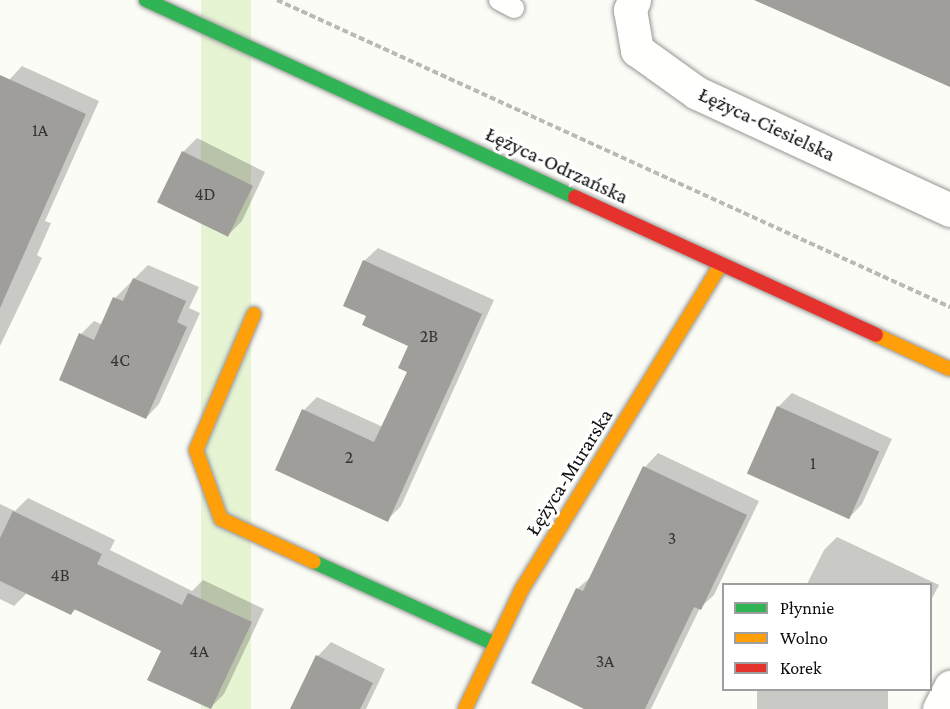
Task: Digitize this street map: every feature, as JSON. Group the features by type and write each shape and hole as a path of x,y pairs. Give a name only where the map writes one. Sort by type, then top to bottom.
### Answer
{"street":[{"name":"Łężyca-Odrzańska","path":"146,0 950,369"},
{"name":"Łężyca-Ciesielska","path":"634,0 630,10 637,50 697,93 950,210"},
{"name":"Łężyca-Murarska","path":"465,709 522,589 722,264"},
{"path":"254,314 196,450 221,519 495,644"},
{"path":"939,709 950,687"}],"path":[{"path":"277,0 950,307"}],"green space":[{"path":"201,0 251,0 251,709 201,709"}],"building":[{"path":"754,0 950,0 950,87"},
{"path":"0,75 86,114 0,308"},
{"path":"182,151 253,186 228,237 157,202"},
{"path":"363,260 482,314 388,522 275,470 302,409 374,442 407,372 398,368 408,346 362,325 366,316 343,306"},
{"path":"133,278 186,301 177,322 187,327 146,419 59,380 79,333 94,340 113,297 123,301"},
{"path":"777,406 879,452 849,519 747,474"},
{"path":"643,466 747,515 701,610 694,607 645,709 584,709 531,683 576,588 583,591"},
{"path":"13,511 102,554 97,564 182,605 188,593 252,622 211,709 147,680 161,651 74,609 71,615 0,581 0,538"},
{"path":"316,655 373,683 360,709 290,709"}],"traffic: fast":[{"path":"146,0 575,197"},
{"path":"314,562 495,644"}],"traffic: slow":[{"path":"465,709 522,589 721,264"},
{"path":"254,314 196,450 221,519 314,562"},
{"path":"876,335 950,369"}],"traffic: jam":[{"path":"575,197 876,335"}]}
